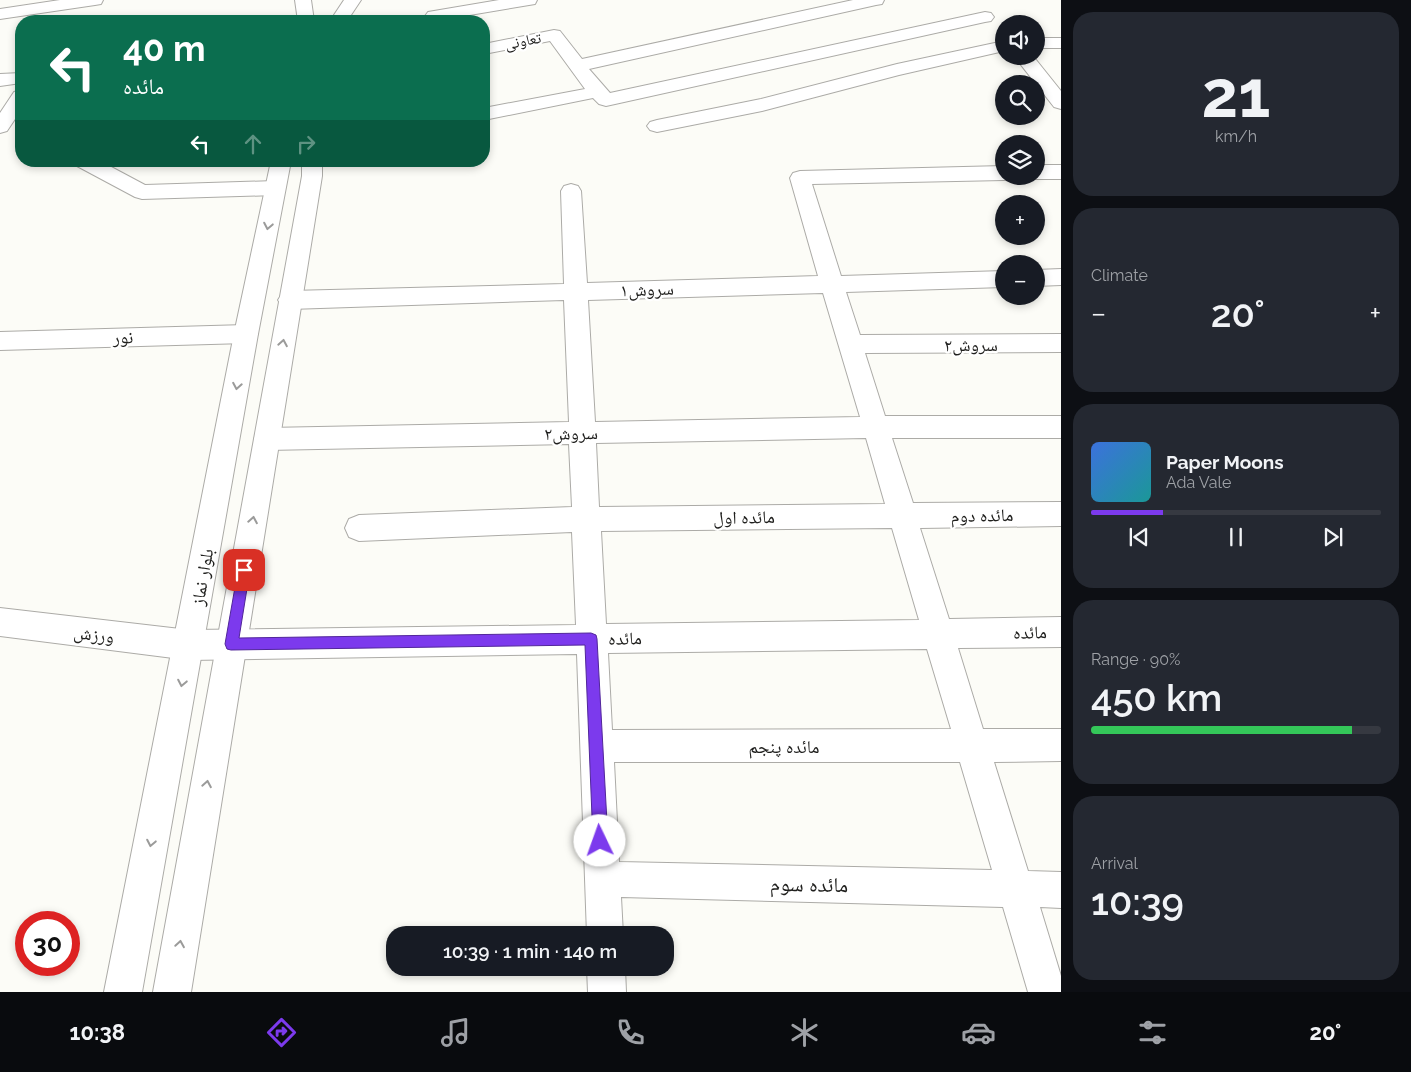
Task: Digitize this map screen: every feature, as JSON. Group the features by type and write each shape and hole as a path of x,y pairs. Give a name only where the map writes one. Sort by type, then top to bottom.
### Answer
{"street":[{"path":"0,14 95,0"},
{"path":"304,0 305,15"},
{"path":"342,15 353,0"},
{"path":"577,66 876,0"},
{"path":"490,113 597,92 606,100 980,11 995,25"},
{"path":"487,15 540,14"},
{"name":"تعاونی","path":"490,45 540,14 597,92"},
{"path":"1045,43 1061,43"},
{"path":"657,126 762,105 897,70 995,48"},
{"path":"1030,65 1061,103"},
{"path":"0,80 15,79"},
{"path":"9,125 15,110"},
{"path":"95,167 142,192 278,175"},
{"path":"126,183 129,167"},
{"path":"172,992 312,176 312,167"},
{"path":"1045,172 1061,172"},
{"path":"995,173 800,178 1047,992"},
{"name":"بلوار نماز","path":"123,992 246,334 278,175"},
{"path":"570,191 605,926"},
{"path":"1045,278 1061,277"},
{"name":"سروش۱","path":"290,300 995,279"},
{"name":"نور","path":"0,341 246,334"},
{"name":"سروش۲","path":"851,344 1061,343"},
{"path":"876,427 1061,427"},
{"name":"سروش۲","path":"267,439 876,427"},
{"name":"مائده دوم","path":"903,516 1061,514"},
{"name":"مائده اول","path":"359,528 586,519 903,516"},
{"name":"ورزش","path":"0,622 189,646"},
{"name":"مائده","path":"189,646 1061,632"},
{"name":"مائده پنجم","path":"596,746 1061,745"},
{"name":"مائده سوم","path":"602,879 1061,890"},
{"path":"607,976 608,992"}],"route":[{"path":"244,570 231,644 591,639 600,841"}]}
